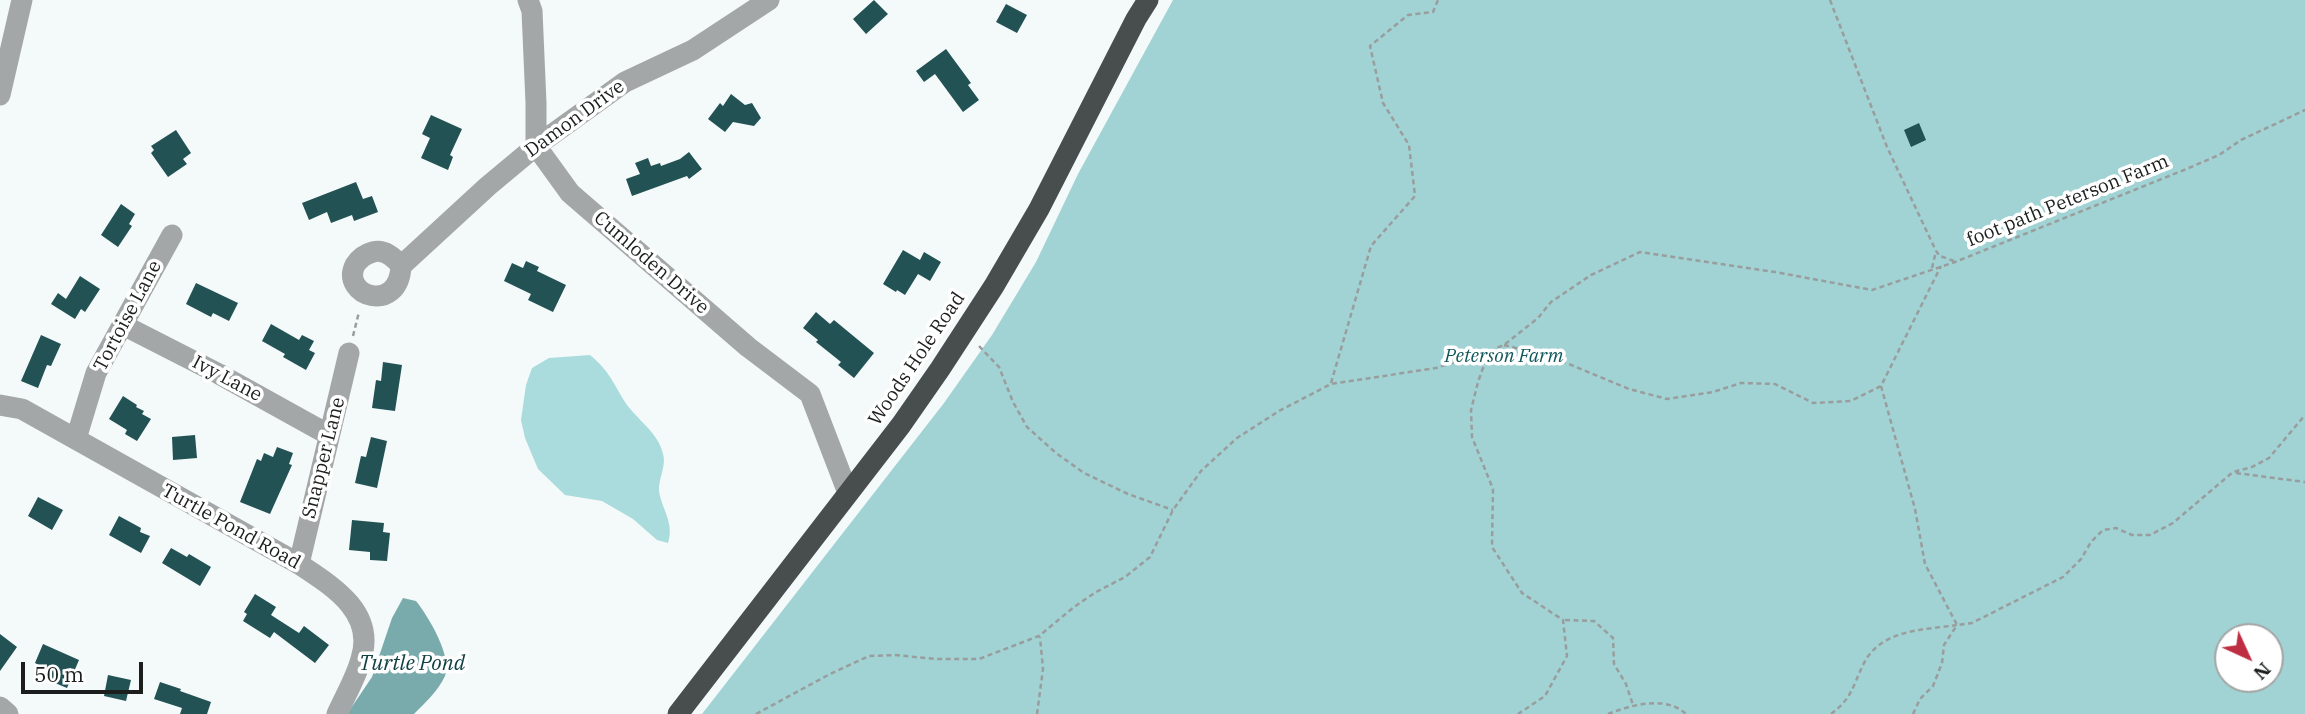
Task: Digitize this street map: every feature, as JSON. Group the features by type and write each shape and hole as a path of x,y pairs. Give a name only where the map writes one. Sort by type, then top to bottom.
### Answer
{"highway":[{"name":"Woods Hole Road","path":"678,714 901,425 994,286 1039,209 1148,0"}],"street":[{"path":"0,95 22,0"},
{"path":"528,0 532,11 537,103 536,146"},
{"name":"Damon Drive","path":"363,293 380,297 389,293 400,275 401,266 536,146 625,82 693,50 769,0"},
{"name":"Cumloden Drive","path":"536,146 570,193 748,347 810,394 848,493"},
{"name":"Tortoise Lane","path":"76,439 96,373 172,235"},
{"path":"363,293 353,277 354,268 367,254 377,251 387,253 401,266"},
{"name":"Ivy Lane","path":"123,325 330,435"},
{"name":"Snapper Lane","path":"299,564 349,353"},
{"name":"Turtle Pond Road","path":"0,405 22,409 299,564 329,584 355,608 363,630 362,658 337,714"},
{"path":"0,707 8,714"}],"path":[{"path":"1331,384 1371,246 1415,196 1409,145 1383,103 1370,46 1408,15 1433,12 1438,0"},
{"path":"1830,0 1887,147 1936,251 1931,270"},
{"name":"foot path Peterson Farm","path":"1936,251 1940,256 1955,262 2219,155 2241,140 2305,110"},
{"path":"756,714 869,656 979,659 1040,636 1074,607 1125,577 1150,557 1173,510 1201,471 1237,438 1279,411 1331,384 1436,368 1504,345 1538,318 1551,302 1591,275 1640,252 1872,290 1955,262"},
{"path":"1504,345 1552,357 1629,389 1667,399 1713,392 1741,383 1775,384 1813,403 1851,401 1881,386 1941,266"},
{"path":"349,353 363,293"},
{"path":"965,330 999,367 1013,402 1027,427 1056,453 1084,473 1128,494 1173,510"},
{"path":"1489,351 1471,410 1472,437 1493,489 1492,547 1522,593 1563,620 1594,621 1613,638 1614,664 1626,684 1633,705"},
{"path":"1881,386 1915,509 1925,564 1957,625"},
{"path":"1831,714 1846,703 1864,663 1876,647 1895,634 1972,622 2063,577 2103,530 2116,528 2132,535 2150,535 2173,523 2233,472 2252,467 2269,458 2305,415"},
{"path":"2233,472 2305,482"},
{"path":"1518,714 1545,696 1567,656 1563,620"},
{"path":"1913,714 1920,699 1933,686 1942,663 1944,645 1957,625"},
{"path":"1037,714 1043,668 1040,636"},
{"path":"1608,714 1633,705 1655,704 1678,706 1686,714"}],"shaded area":[{"path":"590,355 606,372 625,402 661,446 664,464 659,490 669,524 668,543 657,540 633,519 602,501 565,495 538,469 525,438 521,420 526,385 532,368 549,358"}],"green space":[{"name":"Peterson Farm","path":"1173,0 2305,0 2305,714 702,714 944,403 992,335 1036,262 1078,174"}],"water":[{"name":"Turtle Pond","path":"403,598 416,601 433,626 446,658 445,676 435,692 414,714 347,714 372,677 392,618"}],"building":[{"path":"874,0 888,14 866,34 853,19"},
{"path":"1006,4 1027,15 1017,33 996,22"},
{"path":"946,49 971,83 968,85 979,100 963,112 935,74 924,82 916,71"},
{"path":"731,94 745,105 752,103 761,118 754,126 733,122 725,132 708,119 720,103 723,106"},
{"path":"431,115 462,129 450,155 453,157 448,170 421,158 430,138 422,134"},
{"path":"1919,123 1926,140 1911,147 1904,130"},
{"path":"176,130 191,153 183,159 187,164 168,177 151,153 154,150 151,146"},
{"path":"689,152 702,169 689,179 687,176 632,196 626,179 640,174 635,163 648,158 651,166 660,163 661,166 680,159"},
{"path":"356,182 363,199 372,196 378,212 354,221 352,215 331,223 327,212 309,220 302,203"},
{"path":"121,204 135,214 129,224 132,226 118,247 101,235"},
{"path":"903,250 920,260 924,252 941,262 930,281 918,274 905,295 883,284"},
{"path":"526,261 539,267 537,271 566,285 553,312 528,300 531,294 504,281 512,263 523,268"},
{"path":"80,276 100,289 85,312 81,309 75,319 51,304 58,293 66,299"},
{"path":"196,283 238,303 229,321 213,313 211,317 186,304"},
{"path":"816,312 830,324 834,320 874,353 854,378 838,365 841,362 803,328"},
{"path":"271,324 299,340 302,335 314,341 309,350 315,353 306,370 262,341"},
{"path":"41,335 61,344 51,366 47,365 38,388 21,381"},
{"path":"383,362 402,365 395,411 372,408 376,380 381,381"},
{"path":"123,396 151,419 137,441 125,434 127,430 109,419"},
{"path":"195,435 197,458 173,460 172,437"},
{"path":"371,437 387,441 377,488 355,483 361,456 366,457"},
{"path":"277,447 293,453 289,464 292,465 270,514 240,502 257,459 261,461 264,453 273,457"},
{"path":"38,497 63,510 52,530 28,516"},
{"path":"119,516 150,536 141,553 109,535"},
{"path":"352,520 384,523 383,532 390,533 387,561 370,560 370,552 349,550"},
{"path":"171,548 187,557 189,554 211,567 200,586 162,563"},
{"path":"255,594 276,607 271,615 299,633 304,626 329,645 315,663 274,632 270,638 243,621 247,614 244,612"},
{"path":"0,634 17,647 0,671"},
{"path":"43,644 79,660 67,688 43,678 47,669 35,663"},
{"path":"108,675 131,680 126,701 104,696"},
{"path":"160,682 211,702 207,714 180,714 182,708 154,699"}]}
